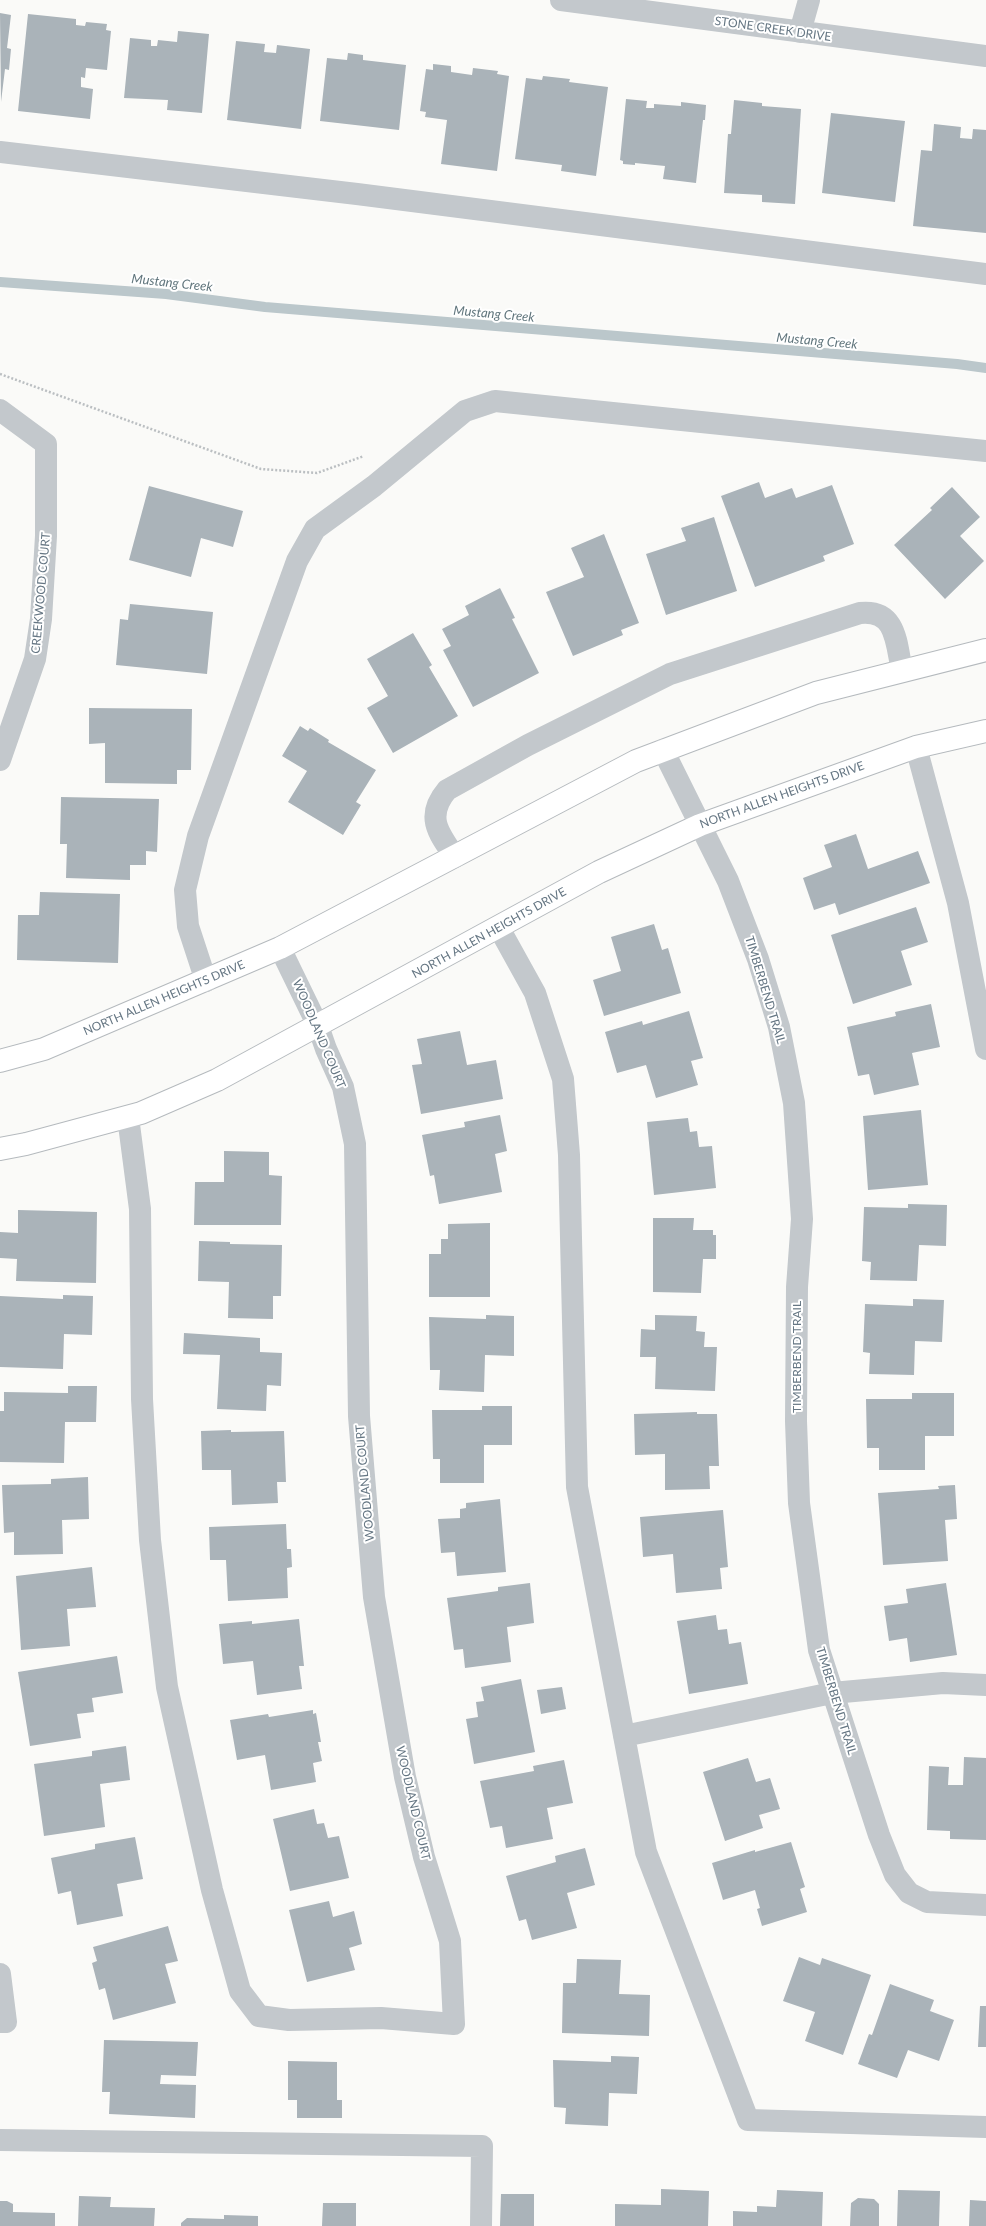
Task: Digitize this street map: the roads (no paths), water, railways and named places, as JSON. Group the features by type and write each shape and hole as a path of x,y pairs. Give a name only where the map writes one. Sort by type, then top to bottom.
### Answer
{"main road":[{"name":"NORTH ALLEN HEIGHTS DRIVE","path":"0,1061 44,1050 280,948 636,761 816,693 986,650"},
{"name":"NORTH ALLEN HEIGHTS DRIVE","path":"0,1149 26,1144 128,1117 217,1080 499,928 599,872 700,825 916,747 986,731"}],"street":[{"path":"800,32 809,0"},
{"name":"STONE CREEK DRIVE","path":"572,1 986,56"},
{"path":"0,152 357,194 986,274"},
{"path":"206,981 188,926 185,890 198,836 297,561 315,529 374,486 465,411 495,401 986,451"},
{"name":"CREEKWOOD COURT","path":"0,410 46,444 46,536 41,619 36,659 0,760"},
{"path":"455,857 440,835 436,824 436,811 439,799 447,790 528,745 670,674 860,613 868,612 876,613 890,623 896,638 902,671"},
{"path":"916,747 958,903 986,1049"},
{"name":"TIMBERBEND TRAIL","path":"663,750 728,880 758,958 779,1027 794,1103 802,1220 797,1295 796,1421 799,1503 819,1650 879,1835 895,1875 910,1894 927,1902 986,1905"},
{"path":"499,928 535,993 563,1079 569,1155 577,1487 646,1852 748,2120 986,2127"},
{"name":"WOODLAND COURT","path":"128,1117 140,1209 142,1399 150,1540 167,1687 212,1890 240,1991 259,2016 282,2019 381,2018 454,2024 450,1941 424,1857 405,1777 374,1597 359,1416 356,1144 343,1087 326,1049 318,1026 280,948"},
{"path":"624,1736 832,1693 944,1684 986,1685"},
{"path":"0,1974 3,2022"},
{"path":"0,2140 482,2146 481,2226"}],"waterway":[{"name":"Mustang Creek","path":"0,282 166,294 265,307 957,364 986,368"}]}
